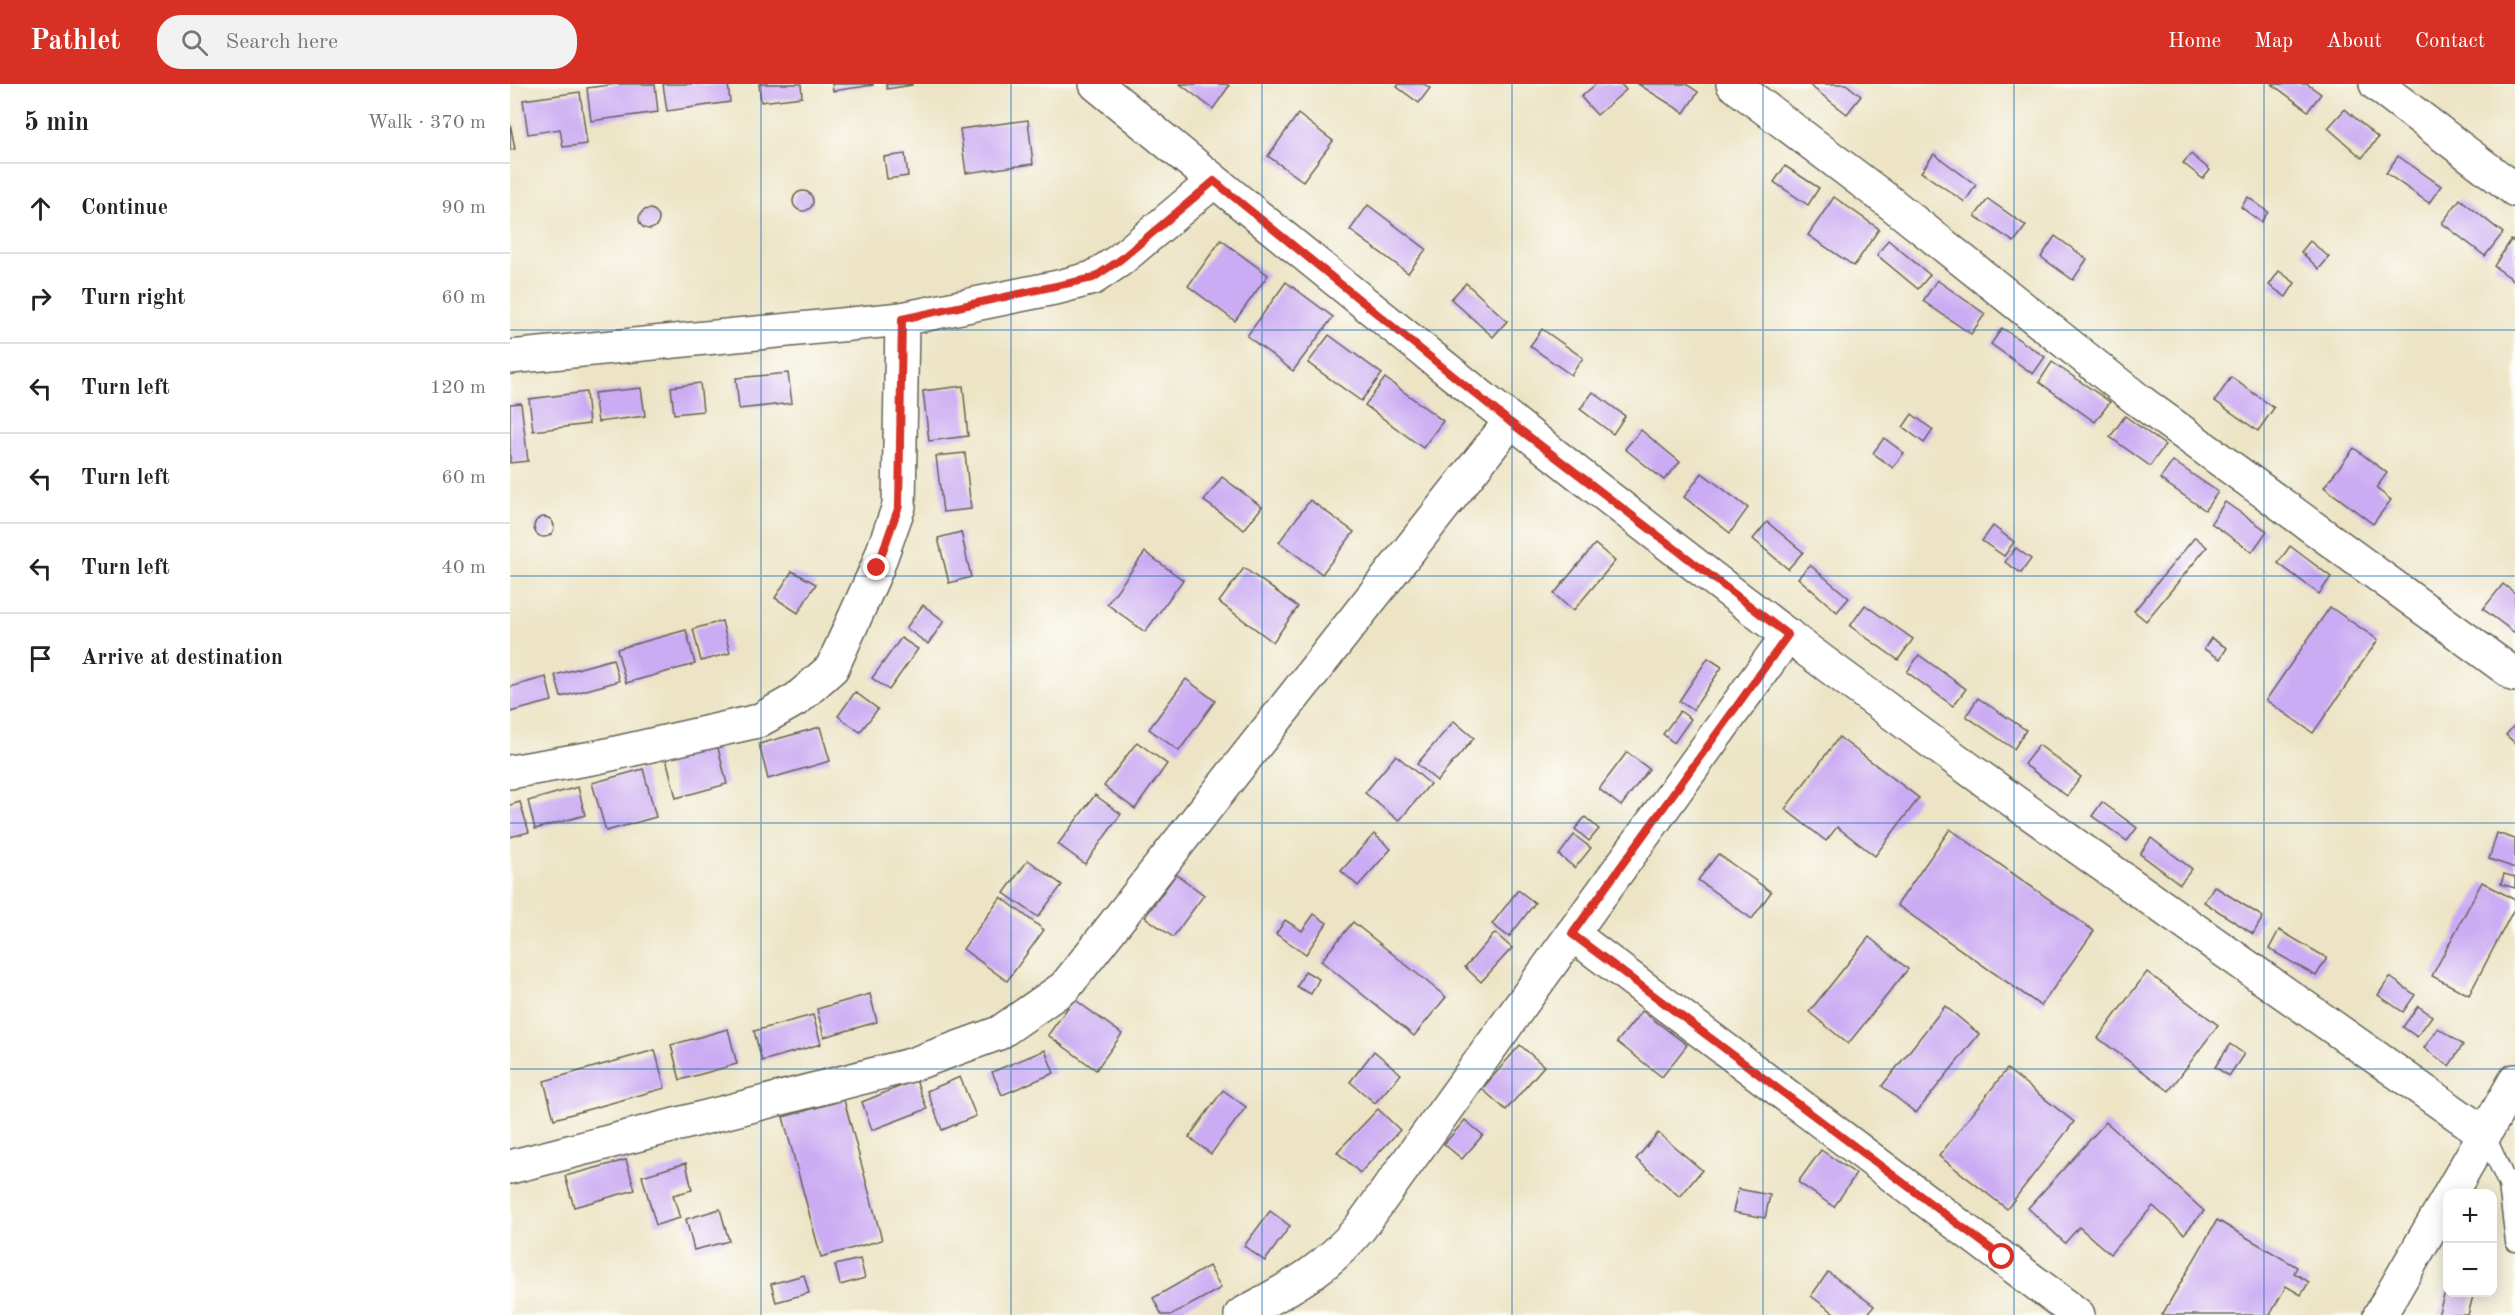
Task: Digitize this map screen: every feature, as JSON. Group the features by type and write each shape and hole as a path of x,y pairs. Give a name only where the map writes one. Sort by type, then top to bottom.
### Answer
{"street":[{"path":"1095,84 1510,422 1788,635 2031,814 2485,1134"},
{"path":"1732,84 1888,201 2137,399 2515,675"},
{"path":"2376,84 2515,190"},
{"path":"510,357 902,319 1093,278 1120,260 1214,181"},
{"path":"510,772 597,757 758,721 797,699 831,668 877,568 899,506 902,319"},
{"path":"510,1167 911,1065 999,1033 1065,987 1510,422"},
{"path":"1241,1315 1312,1275 1337,1255 1360,1228 1788,635"},
{"path":"1572,934 2078,1315"},
{"path":"2453,1189 2515,1081"},
{"path":"2380,1315 2443,1207"}],"lane":[{"path":"2485,1134 2508,1185 2515,1242"}],"building":[{"path":"617,84 655,84 658,112 591,121 587,88"},
{"path":"663,84 728,84 730,102 667,111"},
{"path":"759,84 801,84 802,97 761,102"},
{"path":"832,84 873,84 873,85 833,91"},
{"path":"886,84 912,84 912,85 887,89"},
{"path":"1180,84 1227,84 1229,86 1213,109"},
{"path":"1399,84 1424,84 1430,88 1419,103 1397,87"},
{"path":"1596,84 1621,84 1626,90 1597,115 1581,97"},
{"path":"1638,84 1686,84 1698,92 1684,113"},
{"path":"1808,84 1846,84 1861,96 1847,114"},
{"path":"2272,84 2307,84 2321,94 2308,111"},
{"path":"580,92 587,144 563,147 560,129 528,134 523,100"},
{"path":"2345,109 2378,138 2362,158 2328,128"},
{"path":"1298,114 1333,141 1303,181 1268,156"},
{"path":"1028,120 1033,164 966,173 960,129"},
{"path":"510,123 515,149 510,150"},
{"path":"905,154 908,176 887,179 884,157"},
{"path":"1934,154 1976,185 1965,202 1921,172"},
{"path":"2191,154 2210,170 2203,179 2183,163"},
{"path":"2398,156 2441,186 2429,203 2386,173"},
{"path":"1785,166 1819,188 1808,205 1774,182"},
{"path":"803,191 810,194 813,201 810,208 803,211 796,208 793,201 796,194"},
{"path":"1834,197 1879,229 1854,266 1808,235"},
{"path":"2248,197 2268,212 2261,222 2241,207"},
{"path":"1988,199 2026,226 2014,242 1975,216"},
{"path":"2460,199 2503,233 2485,256 2442,223"},
{"path":"1368,205 1426,249 1408,273 1350,230"},
{"path":"649,209 656,212 659,219 656,226 649,229 642,226 639,219 642,212"},
{"path":"2055,236 2087,259 2073,280 2041,257"},
{"path":"1221,240 1268,275 1235,321 1188,286"},
{"path":"1888,240 1930,275 1918,289 1877,255"},
{"path":"2511,240 2515,242 2515,281 2494,266"},
{"path":"2310,241 2329,257 2319,269 2301,252"},
{"path":"2279,271 2295,283 2286,297 2269,285"},
{"path":"1937,280 1985,314 1971,334 1923,301"},
{"path":"1286,282 1333,317 1293,371 1247,336"},
{"path":"1466,283 1507,321 1493,337 1451,299"},
{"path":"2002,328 2045,357 2033,374 1991,344"},
{"path":"1542,329 1583,358 1571,375 1530,346"},
{"path":"1329,335 1382,374 1361,401 1308,363"},
{"path":"2052,362 2110,402 2095,422 2039,382"},
{"path":"788,373 792,403 739,409 736,378"},
{"path":"2231,377 2274,408 2258,431 2215,401"},
{"path":"1385,378 1443,421 1423,448 1365,405"},
{"path":"700,383 703,411 674,414 671,387"},
{"path":"963,386 968,436 929,441 923,391"},
{"path":"641,388 645,416 598,422 594,393"},
{"path":"586,392 589,424 533,431 529,399"},
{"path":"1593,392 1625,416 1613,434 1580,409"},
{"path":"521,403 528,461 510,463 510,404"},
{"path":"1912,414 1933,430 1924,443 1903,427"},
{"path":"2125,416 2165,445 2150,466 2110,437"},
{"path":"1641,430 1680,462 1664,480 1625,449"},
{"path":"1884,438 1904,453 1893,468 1873,453"},
{"path":"2354,448 2387,473 2376,488 2391,500 2373,524 2324,487"},
{"path":"965,453 971,509 943,512 936,456"},
{"path":"2173,461 2218,492 2205,510 2160,479"},
{"path":"1702,473 1748,508 1730,533 1684,497"},
{"path":"1222,477 1262,507 1244,530 1204,501"},
{"path":"1310,500 1354,532 1322,574 1279,542"},
{"path":"2225,502 2267,531 2252,552 2211,523"},
{"path":"544,517 551,520 554,527 551,534 544,537 537,534 534,527 537,520"},
{"path":"1767,522 1803,552 1788,569 1753,539"},
{"path":"1993,526 2014,542 2004,556 1982,541"},
{"path":"961,532 971,577 949,583 938,538"},
{"path":"2195,537 2207,547 2146,621 2134,611"},
{"path":"1595,544 1615,561 1573,611 1554,594"},
{"path":"2290,546 2331,577 2319,594 2278,563"},
{"path":"2016,548 2031,559 2021,573 2005,562"},
{"path":"1145,552 1183,580 1145,632 1107,604"},
{"path":"1810,565 1849,598 1837,612 1798,578"},
{"path":"1244,568 1298,607 1273,642 1219,602"},
{"path":"792,571 816,584 798,613 775,598"},
{"path":"2503,584 2515,593 2515,633 2483,609"},
{"path":"923,605 944,621 928,644 906,628"},
{"path":"1865,605 1913,639 1898,660 1850,626"},
{"path":"2330,607 2378,640 2313,733 2266,700"},
{"path":"722,621 730,653 701,661 693,629"},
{"path":"686,630 695,664 626,683 617,649"},
{"path":"901,638 918,649 889,690 872,678"},
{"path":"2211,638 2227,648 2220,659 2204,649"},
{"path":"1919,655 1966,689 1953,706 1907,672"},
{"path":"1708,658 1722,667 1693,710 1679,701"},
{"path":"613,659 619,681 561,697 555,675"},
{"path":"546,677 552,701 510,712 510,687"},
{"path":"1186,679 1215,701 1179,751 1149,729"},
{"path":"855,692 878,709 860,732 838,716"},
{"path":"1978,698 2026,730 2014,749 1966,716"},
{"path":"1680,711 1691,719 1674,743 1663,734"},
{"path":"1454,721 1474,738 1437,781 1417,764"},
{"path":"2515,724 2515,743 2506,735"},
{"path":"820,727 830,761 768,779 759,744"},
{"path":"1839,737 1919,798 1875,856 1837,827 1826,841 1785,809"},
{"path":"1137,742 1167,764 1135,809 1104,786"},
{"path":"717,744 727,784 676,798 666,758"},
{"path":"2039,745 2081,777 2067,796 2024,764"},
{"path":"1627,752 1649,769 1621,806 1599,789"},
{"path":"1396,755 1430,784 1399,821 1365,793"},
{"path":"643,769 656,817 606,831 592,783"},
{"path":"578,787 585,815 535,829 528,801"},
{"path":"1095,795 1121,814 1085,864 1058,844"},
{"path":"520,802 529,832 510,837 510,805"},
{"path":"2102,802 2137,828 2127,841 2092,816"},
{"path":"1585,817 1599,829 1589,841 1575,829"},
{"path":"1950,829 2094,931 2041,1006 1897,905"},
{"path":"2497,833 2515,839 2515,868 2489,859"},
{"path":"1374,834 1391,849 1358,886 1341,871"},
{"path":"1574,835 1591,848 1575,868 1559,855"},
{"path":"2151,838 2192,869 2180,884 2140,854"},
{"path":"1718,854 1771,892 1752,919 1698,880"},
{"path":"1028,860 1062,885 1038,917 1004,893"},
{"path":"1176,874 1204,895 1173,937 1145,917"},
{"path":"2504,874 2515,877 2515,888 2501,884"},
{"path":"2482,882 2515,900 2515,907 2469,995 2432,976"},
{"path":"2214,886 2263,917 2253,934 2204,902"},
{"path":"1518,890 1535,903 1509,937 1492,924"},
{"path":"1001,897 1044,930 1007,981 963,949"},
{"path":"1314,914 1327,923 1306,954 1276,934 1285,920 1302,931"},
{"path":"1353,922 1446,997 1414,1036 1321,961"},
{"path":"2279,930 2327,958 2316,976 2269,949"},
{"path":"1495,933 1512,948 1481,982 1465,967"},
{"path":"1869,937 1908,969 1848,1044 1809,1012"},
{"path":"1305,971 1319,979 1311,994 1297,987"},
{"path":"2147,972 2218,1025 2169,1091 2098,1038"},
{"path":"2390,977 2415,995 2403,1012 2378,995"},
{"path":"870,994 877,1022 824,1037 817,1009"},
{"path":"1074,999 1122,1034 1096,1070 1048,1035"},
{"path":"1945,1006 1979,1034 1916,1113 1882,1086"},
{"path":"2418,1006 2432,1016 2417,1037 2403,1027"},
{"path":"1642,1011 1687,1045 1662,1077 1617,1042"},
{"path":"813,1015 821,1044 762,1061 754,1031"},
{"path":"2438,1028 2463,1045 2449,1066 2424,1048"},
{"path":"728,1029 737,1064 680,1080 671,1045"},
{"path":"2230,1044 2244,1054 2229,1076 2215,1067"},
{"path":"1520,1045 1544,1066 1506,1110 1482,1089"},
{"path":"655,1050 665,1088 554,1119 544,1081"},
{"path":"1045,1050 1054,1073 1002,1095 992,1072"},
{"path":"1374,1051 1401,1074 1375,1103 1350,1082"},
{"path":"2007,1069 2074,1122 2007,1209 1939,1156"},
{"path":"960,1077 976,1116 942,1130 927,1091"},
{"path":"916,1080 927,1109 872,1130 862,1102"},
{"path":"1223,1090 1246,1107 1211,1154 1189,1137"},
{"path":"844,1100 882,1240 821,1257 783,1117"},
{"path":"1378,1109 1400,1130 1360,1173 1337,1152"},
{"path":"1465,1120 1483,1135 1462,1159 1444,1144"},
{"path":"2106,1122 2204,1211 2184,1234 2153,1206 2110,1254 2079,1227 2065,1243 2028,1208"},
{"path":"1658,1133 1702,1170 1680,1197 1636,1159"},
{"path":"1821,1150 1856,1174 1834,1207 1798,1182"},
{"path":"626,1160 635,1190 574,1207 565,1176"},
{"path":"686,1163 692,1190 673,1195 680,1218 656,1225 642,1176"},
{"path":"1738,1189 1770,1195 1765,1218 1733,1212"},
{"path":"720,1209 729,1241 694,1250 686,1219"},
{"path":"1270,1211 1290,1226 1265,1261 1244,1246"},
{"path":"2217,1220 2297,1267 2294,1273 2309,1282 2301,1295 2286,1286 2270,1315 2162,1315"},
{"path":"860,1259 865,1278 840,1285 835,1265"},
{"path":"1209,1266 1221,1288 1172,1315 1162,1315 1153,1298"},
{"path":"1828,1272 1874,1306 1867,1315 1837,1315 1811,1296"},
{"path":"804,1275 809,1293 776,1302 771,1284"},
{"path":"2444,1297 2473,1297 2468,1315 2438,1315"}],"route":[{"path":"877,568 899,506 902,319 1093,278 1120,260 1214,181 1510,422 1788,635 1572,934 2002,1257"}]}
